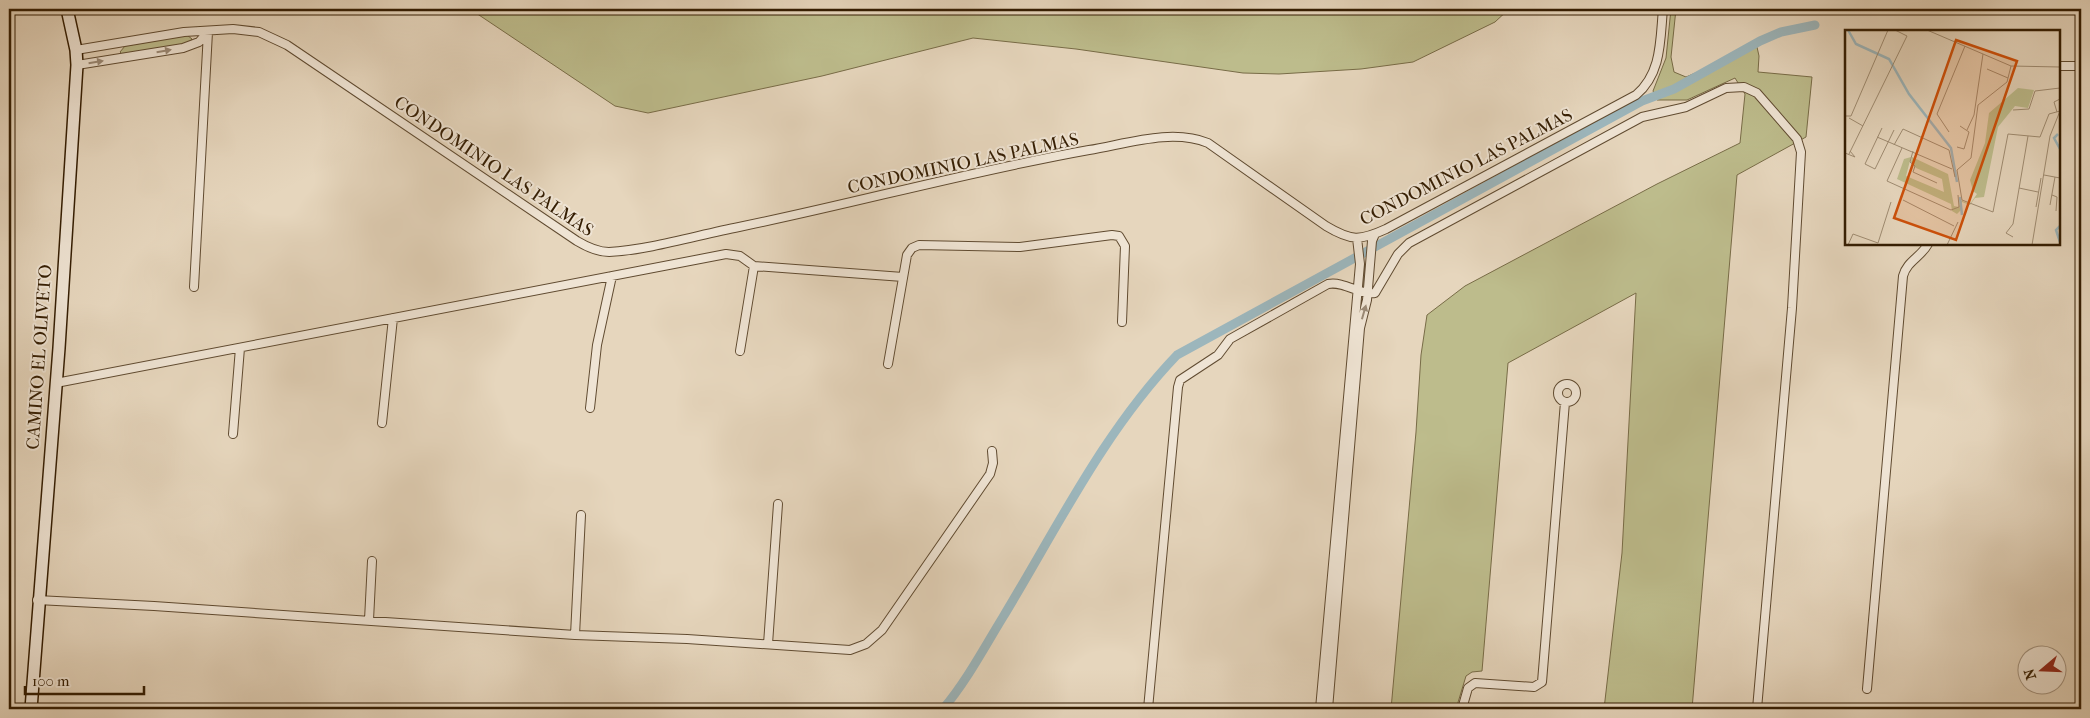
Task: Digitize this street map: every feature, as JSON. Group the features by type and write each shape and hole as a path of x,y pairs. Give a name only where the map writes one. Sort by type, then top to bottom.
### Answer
{"main road":[{"name":"CAMINO EL OLIVETO","path":"31,709 37,600 56,384 76,65 76,50 67,9"}],"street":[{"name":"CONDOMINIO LAS PALMAS","path":"76,50 184,32 246,29 259,32 278,40 577,241 599,251 630,249 780,218 1010,165 1149,140 1180,137 1193,138 1208,144 1326,226 1344,236 1357,238 1375,234 1636,95 1649,82 1658,61 1662,9"},
{"path":"76,65 183,48 199,42 208,32"},
{"path":"194,287 208,32"},
{"path":"2060,66 2081,66"},
{"path":"1148,709 1180,380 1218,355 1230,339 1328,284 1337,282 1373,294 1378,290 1398,254 1409,243 1642,117 1686,107 1733,86 1749,88 1762,97 1797,139 1801,152 1792,308 1757,709"},
{"path":"1328,709 1360,328 1368,293 1372,246 1375,234"},
{"path":"888,364 908,252 919,245 1020,247 1115,235 1121,238 1125,246 1122,322"},
{"path":"1320,709 1356,289 1360,264 1357,238"},
{"path":"1867,689 1903,276 1907,266 1927,245"},
{"path":"56,384 726,254 740,256 754,266 903,277"},
{"path":"740,351 754,266"},
{"path":"590,408 597,345 612,276"},
{"path":"382,423 394,318"},
{"path":"233,434 240,348"},
{"path":"1462,709 1468,688 1474,683 1534,687 1542,682 1565,402"},
{"path":"37,600 369,620 575,635 768,644 843,650 861,646 877,636 903,602 951,528 990,474 993,463 992,451"},
{"path":"768,644 778,504"},
{"path":"575,635 581,515"},
{"path":"369,620 372,561"}],"shaded area":[{"path":"470,9 1509,9 1495,22 1413,62 1361,69 1279,74 1243,73 1076,49 973,38 822,76 648,113 615,106"},
{"path":"1671,9 1676,9 1671,57 1674,72 1686,77 1757,47 1759,56 1758,72 1812,77 1806,137 1737,175 1692,709 1604,709 1622,553 1636,293 1508,363 1482,671 1472,672 1466,676 1456,709 1391,709 1416,432 1421,355 1427,315 1465,286 1657,184 1740,143 1745,94 1735,78 1687,100 1657,100 1653,91 1666,58"},
{"path":"187,35 192,39 188,44 122,54 120,52 125,46"}],"waterway":[{"path":"943,709 974,664 1104,448 1151,384 1177,355 1642,101 1674,89 1760,41 1781,32 1815,25"}]}
